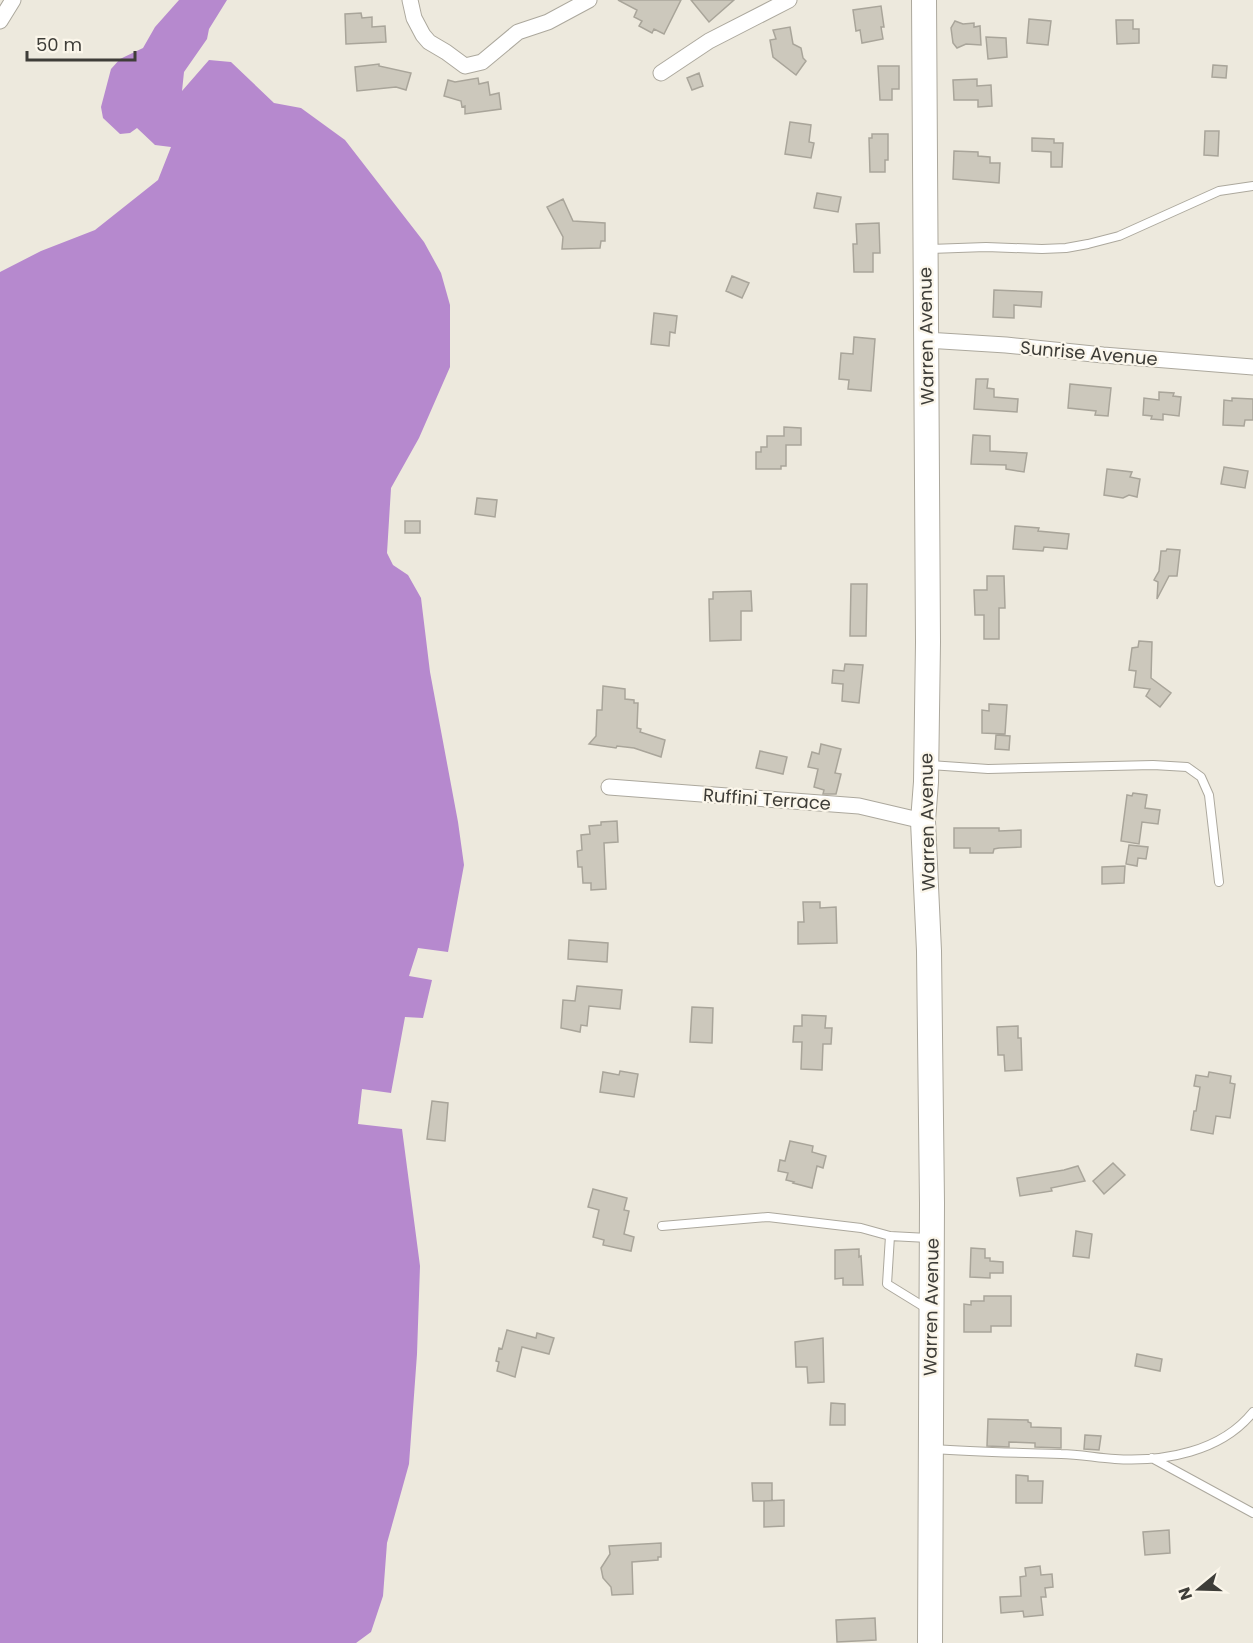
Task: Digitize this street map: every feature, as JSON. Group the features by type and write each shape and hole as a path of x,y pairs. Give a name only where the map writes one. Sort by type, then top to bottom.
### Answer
{"main road":[{"name":"Warren Avenue","path":"924,0 928,575 926,765 923,821 929,940 932,1238 930,1643"}],"street":[{"path":"0,21 13,0"},
{"path":"410,0 414,18 423,36 465,66 482,62 518,32 548,22 589,0"},
{"path":"662,73 709,41 789,0"},
{"name":"Sunrise Avenue","path":"926,340 1253,366"},
{"name":"Ruffini Terrace","path":"609,787 859,806 923,821"}],"lane":[{"path":"925,249 1058,248 1088,244 1119,236 1219,191 1253,186"},
{"path":"926,765 988,769 1153,765 1187,767 1201,777 1209,795 1219,882"},
{"path":"662,1226 768,1217 861,1228 890,1236 932,1238"},
{"path":"890,1236 887,1284 931,1311"},
{"path":"931,1449 1061,1454 1116,1459 1172,1456 1207,1446 1234,1432 1253,1412"},
{"path":"1152,1458 1253,1513"}],"shaded area":[{"path":"179,0 227,0 209,29 207,39 184,72 182,91 209,60 231,62 274,103 301,108 345,140 424,242 441,273 450,305 450,367 419,438 391,488 387,553 393,565 408,575 421,598 430,672 464,865 448,952 418,948 409,976 432,980 423,1018 405,1017 391,1093 362,1089 358,1124 402,1129 420,1266 417,1354 409,1464 387,1543 383,1596 371,1632 356,1643 0,1643 0,272 41,251 95,230 158,180 171,147 155,145 137,128 130,133 120,134 103,118 101,107 111,69 120,59 143,48 155,27"}],"building":[{"path":"618,0 681,0 664,34 654,29 652,33 639,26 642,21 634,17 637,10"},
{"path":"691,0 734,0 709,22"},
{"path":"881,6 883,39 862,43 860,30 856,31 853,10"},
{"path":"361,13 362,18 372,17 372,27 385,26 386,42 346,44 345,14"},
{"path":"1029,19 1051,21 1048,45 1027,43"},
{"path":"1116,20 1133,20 1133,29 1139,29 1139,43 1117,44"},
{"path":"955,21 963,24 974,23 974,27 980,26 981,45 966,44 957,48 953,43 951,28"},
{"path":"790,27 793,44 801,48 806,61 796,75 773,57 770,40 776,39 773,30"},
{"path":"986,37 1006,38 1007,57 988,59"},
{"path":"379,64 379,66 411,73 406,90 396,87 357,91 355,67"},
{"path":"1213,65 1227,66 1226,78 1212,77"},
{"path":"878,66 899,66 899,89 892,89 892,100 880,100"},
{"path":"699,73 703,86 692,90 687,78"},
{"path":"478,78 479,84 488,82 490,95 499,93 501,109 465,114 465,106 462,107 461,101 444,96 448,80 455,82"},
{"path":"977,79 977,86 991,85 992,106 978,107 978,100 954,100 953,80"},
{"path":"790,122 811,125 809,142 814,143 811,158 785,154"},
{"path":"1205,131 1219,131 1218,156 1204,155"},
{"path":"872,134 888,134 888,160 885,160 885,172 870,172 869,138 872,138"},
{"path":"1032,138 1054,139 1054,143 1063,143 1062,167 1051,167 1051,152 1032,151"},
{"path":"954,151 978,152 978,156 990,157 990,163 1000,163 999,183 953,179"},
{"path":"817,193 841,197 838,212 814,208"},
{"path":"563,199 573,221 605,223 605,241 601,241 600,248 562,249 563,237 547,207"},
{"path":"879,223 880,253 873,253 873,272 854,272 853,244 857,244 856,224"},
{"path":"732,276 749,283 742,298 726,291"},
{"path":"994,290 1042,292 1041,307 1014,305 1014,318 993,317"},
{"path":"654,313 677,316 675,333 670,332 669,346 651,344"},
{"path":"854,337 875,339 871,391 848,389 849,380 839,379 841,353 853,354"},
{"path":"976,379 988,379 987,388 994,389 994,397 1018,399 1017,412 974,409"},
{"path":"1070,384 1111,388 1108,416 1095,415 1096,411 1068,408"},
{"path":"1159,392 1174,393 1173,396 1181,397 1179,416 1163,414 1163,420 1151,419 1152,416 1143,415 1144,398 1159,400"},
{"path":"1232,398 1253,399 1253,420 1245,420 1244,426 1223,425 1224,400 1232,401"},
{"path":"784,427 801,428 801,445 786,445 786,466 781,466 781,469 756,469 756,452 761,452 761,447 767,447 767,436 784,436"},
{"path":"973,435 990,436 990,451 1027,453 1024,472 1006,469 1006,465 971,464"},
{"path":"1224,467 1248,471 1245,488 1221,484"},
{"path":"1107,469 1132,472 1130,477 1140,479 1137,497 1129,495 1123,498 1104,495"},
{"path":"477,498 497,500 495,517 475,514"},
{"path":"405,521 420,521 420,533 405,533"},
{"path":"1015,526 1069,534 1067,549 1044,547 1043,551 1013,549"},
{"path":"1180,550 1177,576 1169,576 1157,599 1158,582 1154,580 1159,571 1161,551"},
{"path":"987,576 1004,576 1005,608 999,608 999,639 984,639 984,615 975,615 974,590 987,590"},
{"path":"851,584 867,584 866,636 850,636"},
{"path":"751,591 752,611 741,611 741,640 710,641 709,599 713,599 713,592"},
{"path":"1139,641 1152,642 1151,678 1171,693 1160,707 1146,696 1150,689 1134,687 1136,671 1129,670 1132,648 1138,647"},
{"path":"845,664 863,665 859,703 842,701 843,684 832,683 833,670 844,671"},
{"path":"603,686 625,689 625,699 638,703 637,728 641,729 640,732 665,740 661,757 634,748 589,744 596,736 597,710 602,710"},
{"path":"989,704 1007,705 1005,734 982,733 982,710 989,711"},
{"path":"996,735 1010,736 1009,750 995,749"},
{"path":"821,744 841,749 835,773 841,774 836,794 823,794 824,790 814,787 818,769 808,767 812,752 819,754"},
{"path":"760,751 787,757 783,774 756,768"},
{"path":"1133,793 1147,795 1145,808 1160,810 1158,824 1142,822 1139,844 1121,841 1127,795 1132,796"},
{"path":"617,821 618,842 604,843 606,889 591,890 591,883 583,883 582,867 578,867 577,851 582,850 581,835 590,834 589,826 601,825 601,822"},
{"path":"954,828 1021,830 1021,847 994,849 993,853 970,853 970,848 954,848"},
{"path":"1129,845 1148,847 1146,859 1138,858 1137,866 1126,864"},
{"path":"1125,866 1124,883 1102,884 1102,867"},
{"path":"803,902 820,902 820,908 836,907 837,943 798,944 798,922 804,922"},
{"path":"569,940 608,943 607,962 568,959"},
{"path":"577,986 622,990 620,1009 589,1006 587,1026 581,1025 580,1032 561,1028 563,1000 575,1001"},
{"path":"692,1007 713,1008 712,1043 690,1042"},
{"path":"802,1015 826,1016 825,1028 832,1028 831,1044 823,1044 822,1070 801,1069 802,1042 793,1042 794,1026 802,1026"},
{"path":"1018,1026 1018,1038 1021,1038 1022,1070 1005,1071 1004,1055 998,1055 997,1027"},
{"path":"620,1071 638,1074 634,1097 600,1092 603,1072 619,1075"},
{"path":"1209,1072 1231,1076 1230,1083 1235,1084 1230,1118 1216,1116 1213,1134 1191,1130 1200,1087 1194,1086 1196,1075 1208,1077"},
{"path":"432,1101 448,1103 445,1141 427,1139"},
{"path":"790,1141 813,1146 812,1152 826,1156 823,1168 817,1166 812,1188 786,1180 788,1173 778,1171 780,1160 785,1161"},
{"path":"1113,1163 1125,1175 1104,1194 1093,1181"},
{"path":"1078,1166 1085,1181 1051,1188 1052,1191 1020,1196 1017,1178"},
{"path":"593,1189 627,1198 624,1210 629,1211 624,1234 634,1237 631,1251 603,1245 604,1240 593,1237 599,1210 588,1207"},
{"path":"1076,1231 1092,1234 1089,1258 1073,1256"},
{"path":"971,1248 985,1249 985,1258 990,1258 990,1261 1003,1262 1003,1273 990,1273 990,1278 970,1277"},
{"path":"859,1249 863,1285 843,1285 843,1278 835,1279 835,1250"},
{"path":"984,1296 1011,1296 1011,1326 991,1326 991,1332 964,1332 964,1304 971,1305 971,1301 984,1301"},
{"path":"507,1330 536,1338 537,1333 554,1338 549,1354 522,1347 515,1377 497,1371 499,1362 496,1361 499,1348 502,1349"},
{"path":"823,1338 824,1382 808,1383 807,1367 796,1367 795,1342"},
{"path":"1137,1354 1162,1359 1160,1371 1135,1366"},
{"path":"831,1403 845,1404 845,1425 830,1425"},
{"path":"988,1419 1028,1420 1031,1427 1061,1428 1061,1448 1035,1447 1035,1443 1009,1442 1009,1447 987,1446"},
{"path":"1085,1435 1101,1436 1099,1450 1084,1449"},
{"path":"1016,1475 1028,1476 1028,1481 1043,1481 1042,1503 1016,1503"},
{"path":"752,1483 772,1483 772,1501 753,1501"},
{"path":"784,1500 784,1526 764,1527 764,1501"},
{"path":"1169,1530 1170,1553 1145,1555 1143,1532"},
{"path":"661,1543 661,1557 658,1557 658,1560 632,1562 633,1594 612,1595 611,1587 603,1578 601,1568 610,1554 609,1546"},
{"path":"1040,1566 1041,1575 1052,1574 1053,1587 1045,1588 1046,1597 1041,1597 1043,1615 1024,1617 1023,1611 1001,1613 1000,1597 1021,1596 1020,1577 1026,1576 1025,1568"},
{"path":"875,1618 876,1640 837,1642 836,1620"}]}
